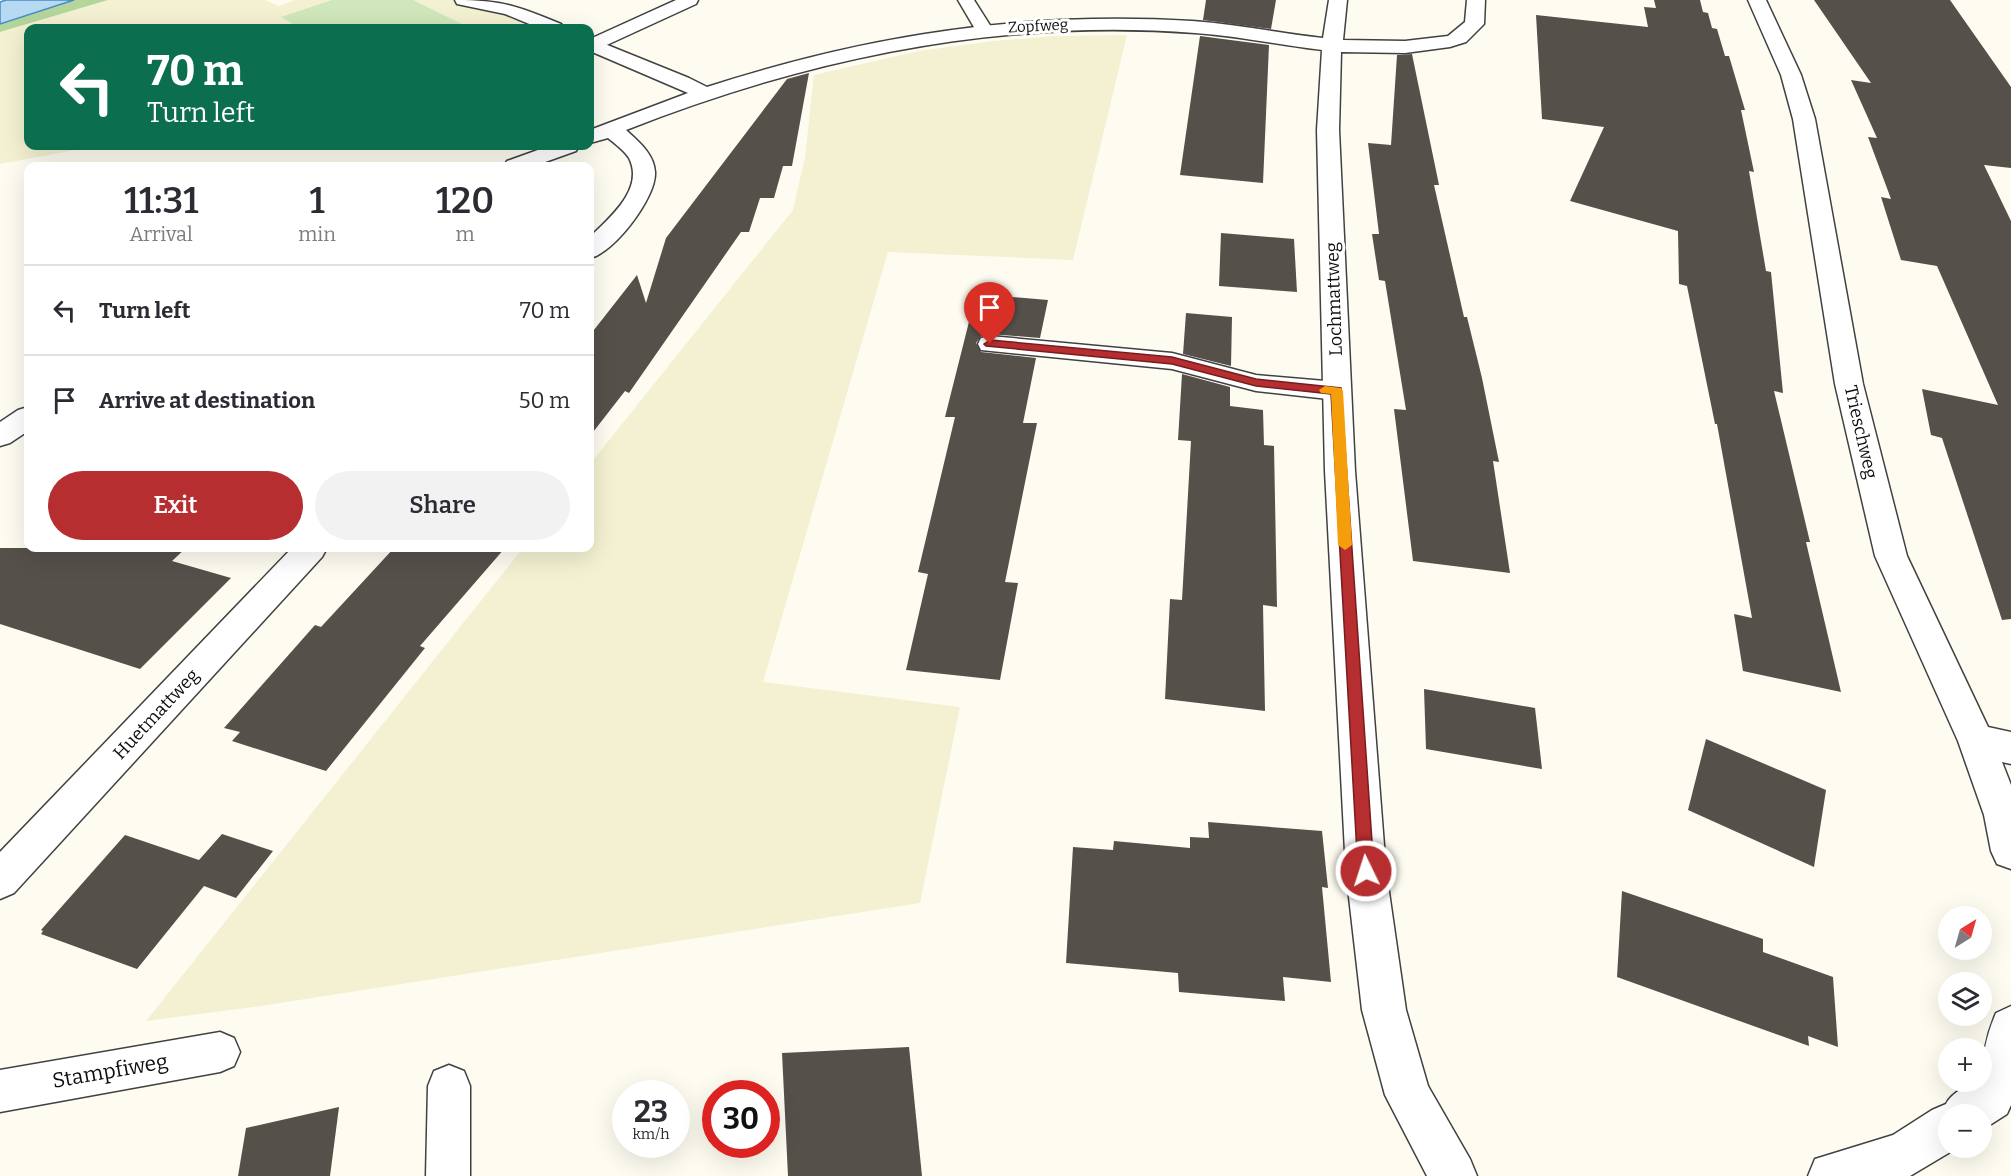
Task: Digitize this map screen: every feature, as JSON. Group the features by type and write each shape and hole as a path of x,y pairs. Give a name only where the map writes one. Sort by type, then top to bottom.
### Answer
{"street":[{"path":"466,0 511,10 544,24"},
{"path":"1338,0 1334,45 1369,48 1418,47 1457,39 1474,24 1476,0"},
{"name":"Trieschweg","path":"1757,0 1791,75 1804,119 1849,384 1891,556 1976,741 2003,815 2011,851"},
{"name":"Zopfweg","path":"600,133 704,94 819,62 927,38 984,30 1131,24 1206,28 1334,45"},
{"path":"594,45 682,82 704,94"},
{"name":"Lochmattweg","path":"1334,45 1329,69 1328,130 1337,391 1366,871 1384,1010 1408,1095 1453,1176"},
{"path":"594,246 639,195 642,176 640,158 600,133"},
{"path":"526,162 557,150"},
{"path":"0,436 24,420"},
{"name":"Huetmattweg","path":"0,880 307,552"},
{"path":"1976,741 2011,748"},
{"path":"1981,1104 1991,1098 2011,1028"},
{"path":"1832,1176 1904,1155 1938,1133"}],"lane":[{"path":"594,43 690,0"},
{"path":"966,0 984,30"},
{"path":"990,344 1172,361 1256,383 1337,391"},
{"name":"Stampfiweg","path":"0,1091 220,1052"},
{"path":"448,1176 449,1086"}],"shaded area":[{"path":"108,0 265,0 279,6 295,0 464,0 511,10 544,24 27,24"},
{"path":"24,25 24,150 75,150 0,164 0,32"},
{"path":"1127,35 1073,260 888,252 763,682 960,707 920,903 261,1006 146,1021 520,552 594,552 594,459 793,210 805,157 814,75 919,51 993,41 1056,36"}],"green space":[{"path":"74,0 108,0 0,32 0,24"},
{"path":"332,0 413,0 462,24 293,24 281,17"}],"water":[{"path":"6,0 74,0 0,24 0,2"}],"building":[{"path":"1206,0 1276,0 1271,29 1203,20"},
{"path":"1654,0 1700,0 1703,12 1708,13 1712,28 1717,29 1725,56 1729,56 1745,110 1741,110 1754,172 1749,171 1766,271 1771,272 1783,393 1774,391 1810,542 1806,542 1841,692 1743,671 1734,614 1752,618 1717,424 1715,424 1687,286 1679,284 1678,231 1570,201 1604,127 1542,119 1536,15 1648,27 1644,7 1656,8"},
{"path":"1814,0 1950,0 2011,87 2011,168 1984,165 2011,221 2011,619 2002,620 1942,438 1931,435 1922,389 1998,405 1937,266 1901,260 1881,197 1891,199 1868,137 1877,138 1851,80 1871,83"},
{"path":"1200,36 1269,45 1263,183 1180,175"},
{"path":"1412,54 1439,185 1434,185 1464,317 1467,317 1482,378 1499,462 1493,461 1510,573 1413,561 1394,409 1406,410 1385,281 1379,280 1372,234 1379,234 1368,143 1391,145 1397,55"},
{"path":"809,73 792,166 783,166 774,198 760,198 749,232 741,232 629,393 625,391 594,431 594,330 637,275 646,303 666,238 787,79"},
{"path":"1221,233 1294,239 1297,292 1219,286"},
{"path":"976,294 1048,300 1040,338 990,334 981,336 976,343 981,352 1036,358 1023,423 1037,423 1005,582 1018,583 1000,680 906,670 928,574 918,572 955,417 945,417"},
{"path":"1186,313 1232,317 1231,366 1183,354"},
{"path":"1182,374 1230,387 1230,406 1263,410 1264,445 1274,446 1277,607 1263,605 1265,711 1165,699 1170,599 1182,600 1191,441 1178,440"},
{"path":"0,548 24,548 24,552 182,552 172,561 231,578 140,669 0,624"},
{"path":"390,552 502,552 420,646 425,648 326,771 232,741 240,732 224,728 315,625 321,627"},
{"path":"1424,689 1535,708 1542,769 1426,749"},
{"path":"1706,739 1826,790 1814,867 1688,810"},
{"path":"1208,822 1322,831 1328,888 1322,887 1331,982 1283,977 1285,1001 1179,992 1178,973 1066,963 1073,847 1113,850 1114,841 1190,848 1190,837 1209,838"},
{"path":"222,834 273,851 236,898 204,886 137,969 41,934 43,931 41,930 125,835 199,860"},
{"path":"1622,891 1763,939 1763,952 1833,977 1838,1047 1808,1036 1809,1046 1617,977"},
{"path":"909,1047 922,1176 788,1176 782,1053"},
{"path":"339,1107 330,1176 238,1176 246,1128"}],"slow traffic":[{"path":"1325,390 1337,391 1345,545"}],"route":[{"path":"990,344 1172,361 1256,383 1337,391 1340,471 1366,871"}]}
